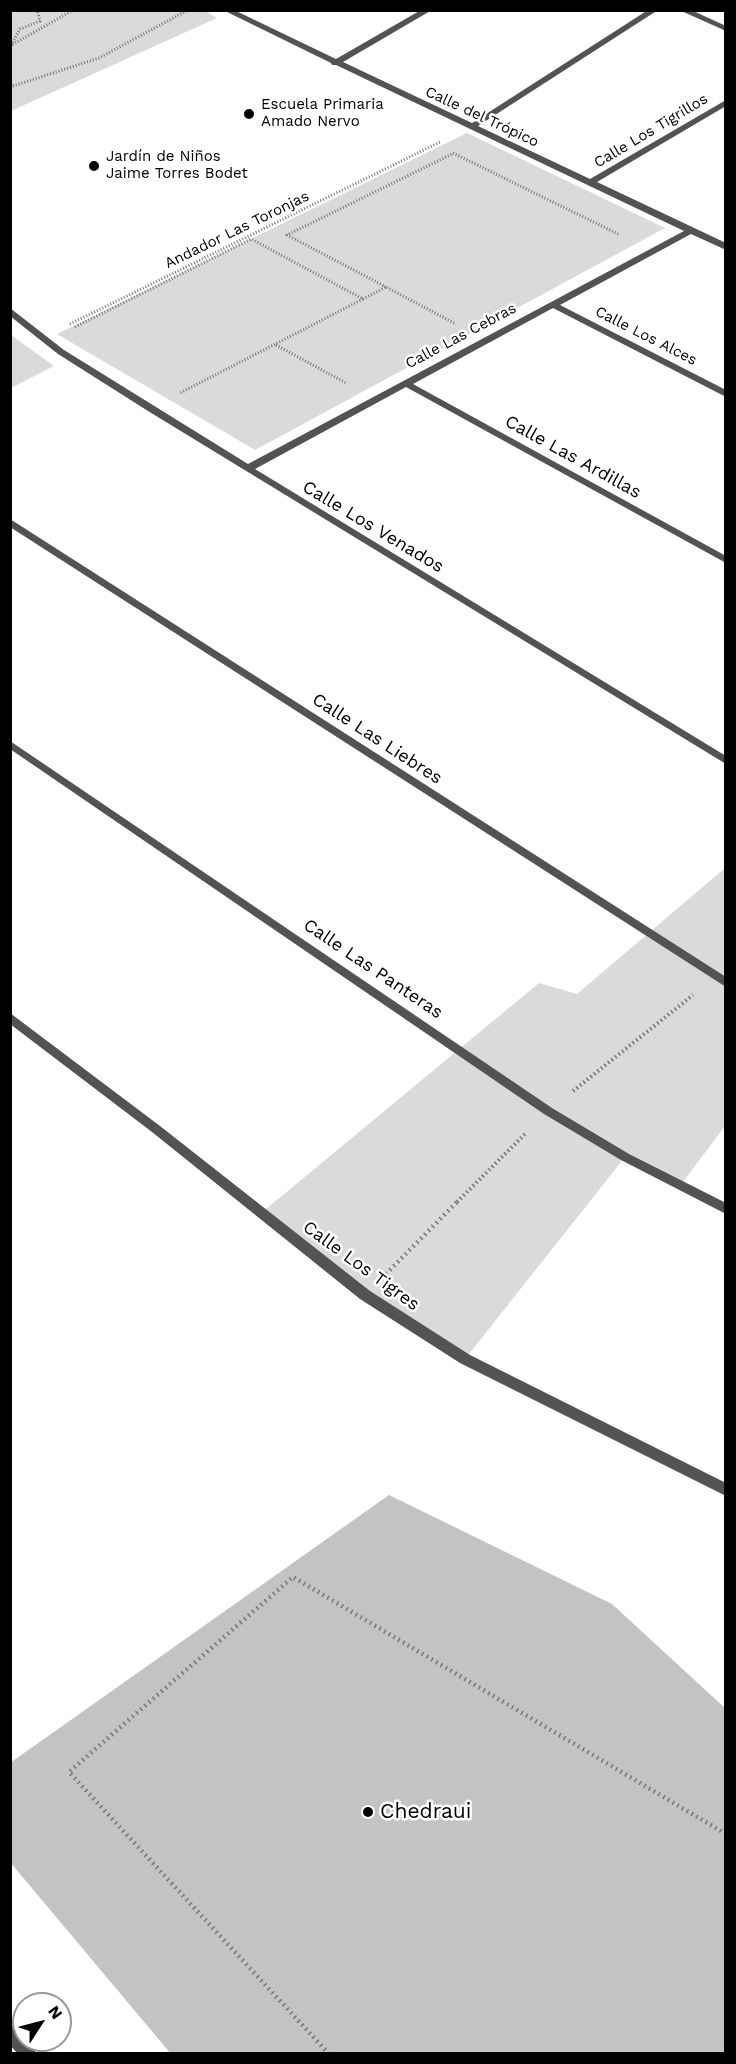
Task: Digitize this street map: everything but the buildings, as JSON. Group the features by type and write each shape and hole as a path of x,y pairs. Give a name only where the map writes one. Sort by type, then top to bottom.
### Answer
{"street":[{"name":"Calle del Trópico","path":"227,10 726,247"},
{"path":"335,63 428,10"},
{"path":"471,127 654,10"},
{"path":"683,10 726,29"},
{"name":"Calle Los Tigrillos","path":"590,183 726,102"},
{"name":"Calle Las Cebras","path":"246,469 690,231"},
{"name":"Calle Los Alces","path":"552,304 726,394"},
{"name":"Calle Los Venados","path":"10,311 42,337 246,469 726,761"},
{"name":"Calle Las Ardillas","path":"405,383 726,560"},
{"name":"Calle Las Liebres","path":"10,522 726,983"},
{"name":"Calle Las Panteras","path":"10,744 548,1111 679,1187 726,1209"},
{"name":"Calle Los Tigres","path":"10,1017 156,1129 365,1295 465,1359 726,1490"},
{"path":"10,2032 29,2054"}],"path":[{"path":"10,46 20,29 40,21 37,10"},
{"path":"10,46 73,10"},
{"path":"10,87 99,58 188,10"},
{"name":"Andador Las Toronjas","path":"42,337 471,127"},
{"path":"452,154 287,235 487,340"},
{"path":"82,334 72,328 251,239 363,299"},
{"path":"151,409 386,287"},
{"path":"275,344 374,399"},
{"path":"329,2054 69,1772 293,1577 726,1834"}],"shaded area":[{"path":"204,10 217,18 11,111 11,11"},
{"path":"467,133 665,228 255,450 57,334"},
{"path":"11,335 54,366 11,388"},
{"path":"725,868 725,1126 679,1187 625,1157 465,1359 260,1214 539,983 577,994"}],"place":[{"name":"Escuela Primaria Amado Nervo","path":"249,114"},
{"name":"Jardín de Niños Jaime Torres Bodet","path":"94,166"},
{"name":"Chedraui","path":"368,1812"}]}
